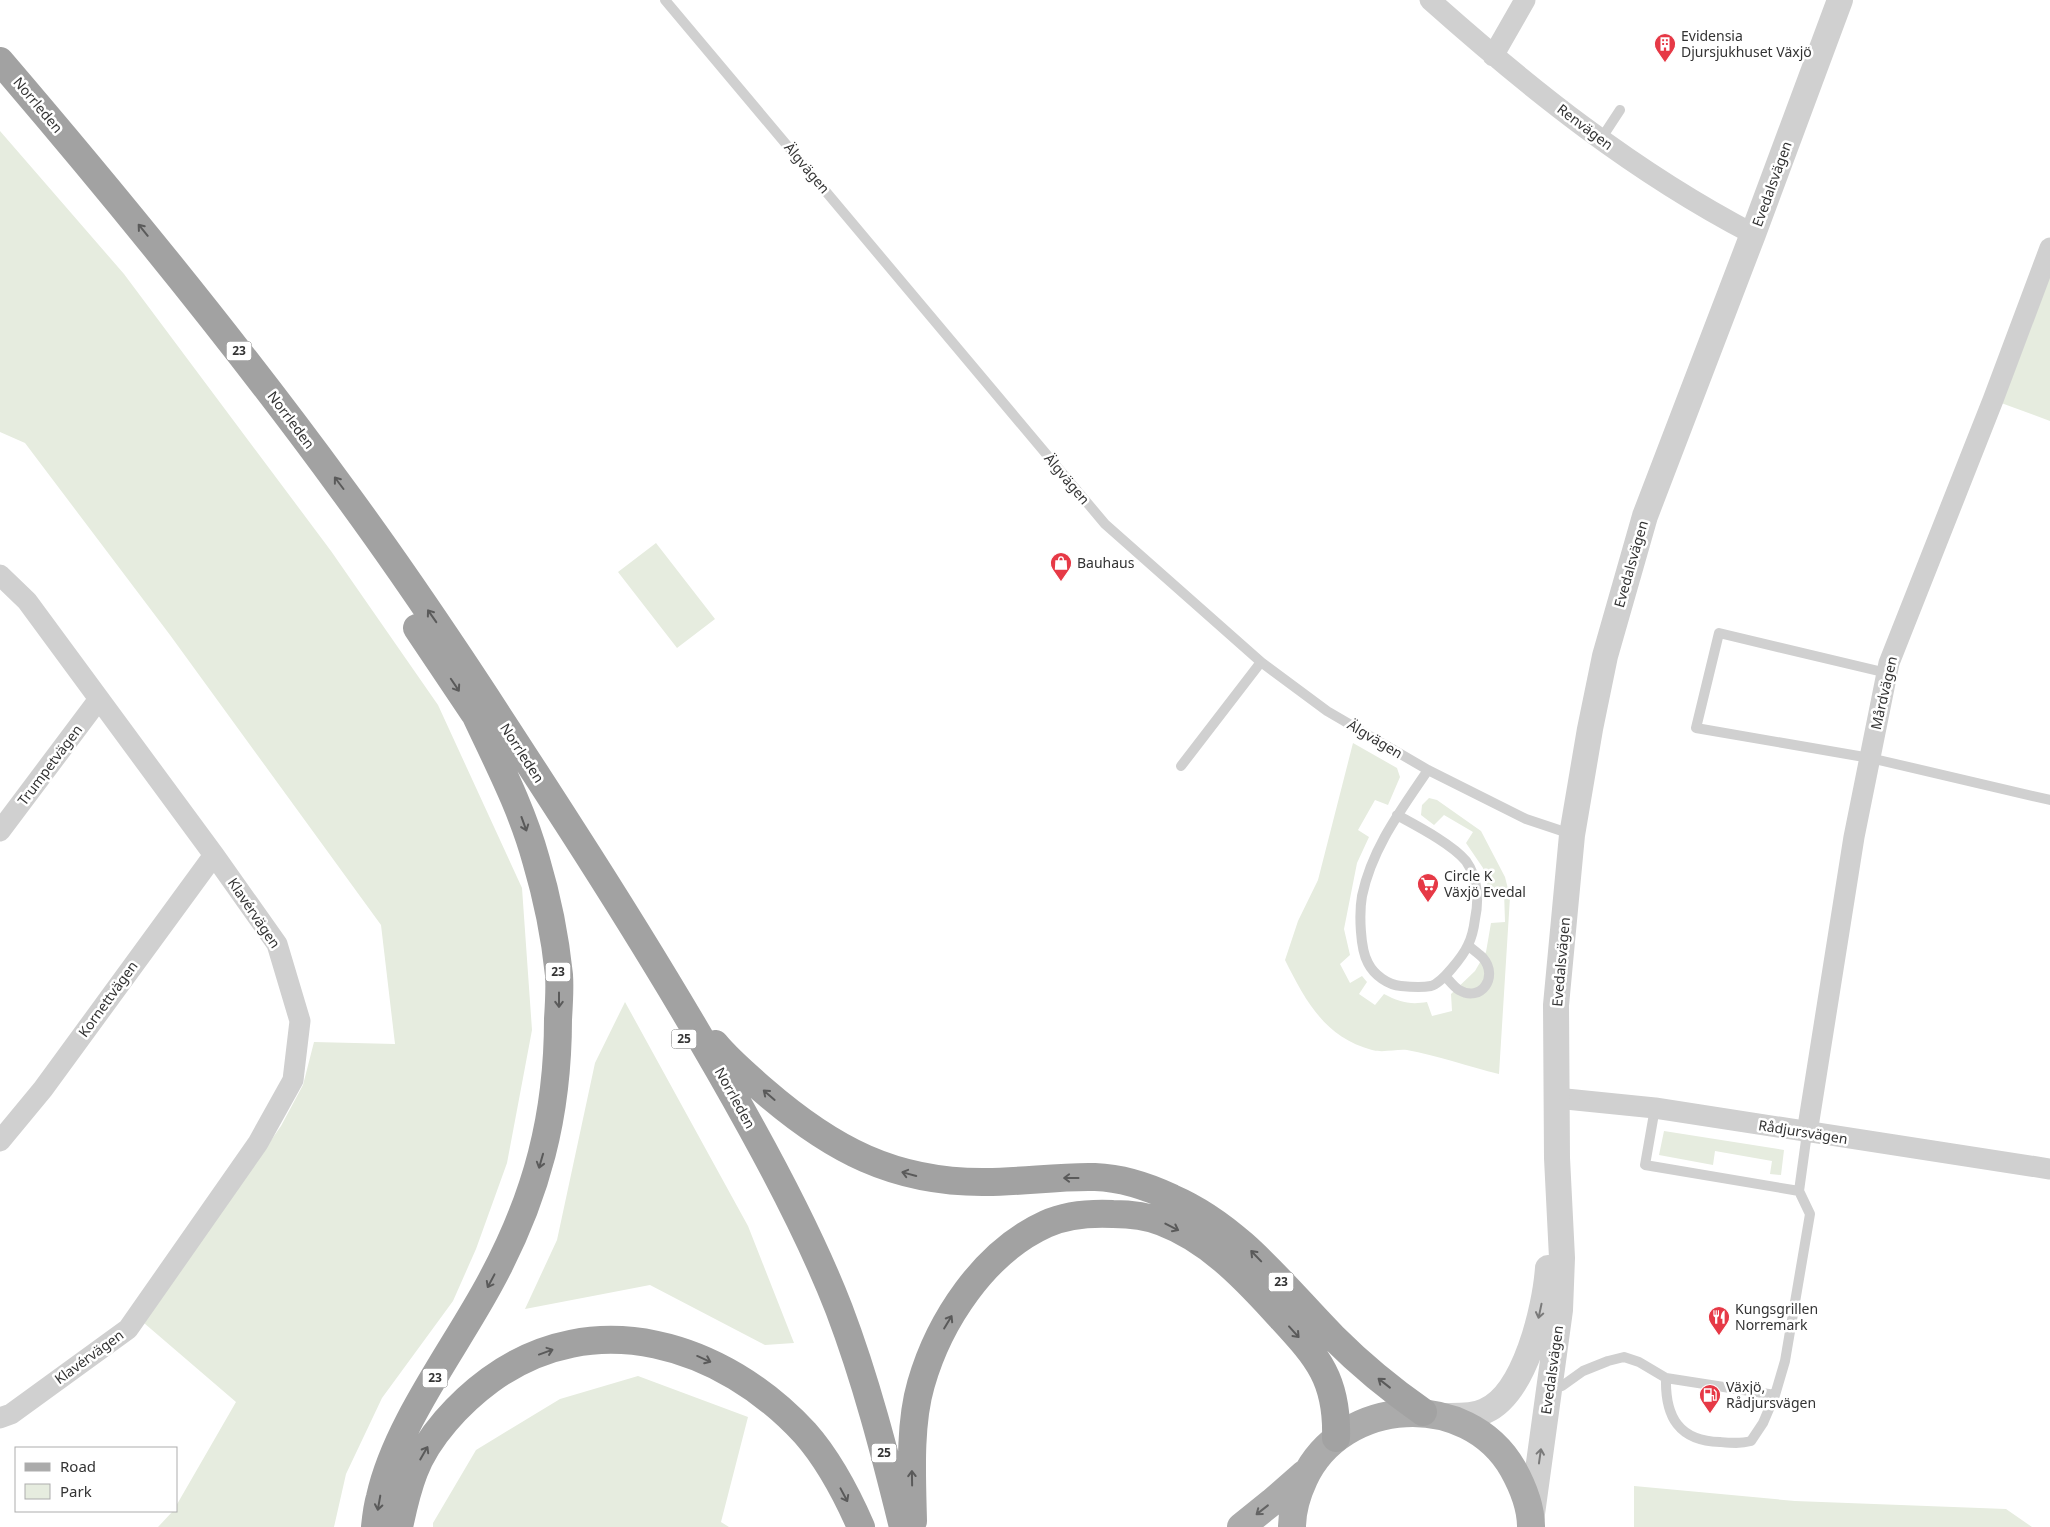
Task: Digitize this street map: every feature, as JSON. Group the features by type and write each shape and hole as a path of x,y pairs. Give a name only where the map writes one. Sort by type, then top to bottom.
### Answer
{"highway":[{"name":"Norrleden","path":"0,60 118,200 242,355 344,490 460,656 684,1008 772,1165 805,1231 838,1307 868,1396 903,1527"},
{"name":"Norrleden","path":"0,88 106,212 256,402 391,589 623,938 726,1110 760,1172 823,1313 865,1442 884,1527"},
{"name":"23","path":"375,1527 380,1496 400,1441 492,1281 514,1237 544,1153 554,1100 558,1040 559,976 549,912 536,858 512,792 476,716"},
{"name":"23","path":"684,1008 722,1052 781,1106 823,1137 854,1155 887,1168 924,1178 955,1182 1098,1177 1146,1188 1173,1198 1197,1210 1224,1228 1248,1248 1366,1370 1433,1414"},
{"path":"913,1527 912,1468 915,1422 921,1386 942,1332 960,1302 994,1260 1017,1242 1046,1224 1070,1217 1097,1213 1126,1214 1161,1221 1214,1252 1268,1304 1308,1347 1328,1379 1333,1393 1337,1420 1336,1438"},
{"path":"400,1527 405,1498 414,1470 449,1416 476,1391 506,1369 542,1353 587,1340 612,1339 637,1340 699,1356 723,1368 764,1394 806,1434 822,1456 861,1527"}],"main road":[{"name":"23","path":"1292,1527 1297,1494 1309,1469 1321,1452 1336,1438 1356,1426 1377,1417 1400,1412 1433,1414 1462,1423 1496,1447 1510,1463 1520,1481 1527,1501 1531,1524"},
{"path":"1241,1527 1309,1469"}],"street":[{"name":"Renvägen","path":"1430,0 1493,56 1654,178 1716,215 1753,234"},
{"path":"1493,56 1525,0"},
{"name":"Evedalsvägen","path":"1531,1524 1560,1310 1562,1258 1557,1158 1556,1005 1572,835 1605,656 1645,516 1840,0"},
{"name":"Mårdvägen","path":"1808,1132 1854,837 1889,663 1993,400 2050,248"},
{"name":"Klavérvägen","path":"0,576 27,601 214,855 277,944 300,1021 293,1080 258,1144 128,1329 10,1414 0,1418"},
{"name":"Trumpetvägen","path":"0,831 99,699"},
{"name":"Kornettvägen","path":"0,1141 43,1089 214,855"},
{"name":"Rådjursvägen","path":"1556,1098 1654,1108 2050,1169"},
{"name":"Evedalsvägen","path":"1433,1414 1471,1415 1484,1412 1496,1405 1508,1393 1521,1372 1536,1331 1548,1275 1557,1158"}],"lane":[{"name":"Älgvägen","path":"665,0 1105,524 1261,662 1327,711 1428,770 1526,820 1572,835"},
{"path":"1601,139 1620,110"},
{"path":"1887,673 1719,633 1696,728 1870,758 2050,800"},
{"path":"1181,766 1261,662"},
{"path":"1397,815 1446,844 1466,861 1474,880 1478,899 1475,922 1468,946 1445,976 1432,986 1414,988 1395,986 1379,977 1367,963 1360,913 1362,896 1379,845 1397,815 1428,770"},
{"path":"1445,976 1459,990 1466,993 1474,993 1486,987 1490,979 1487,965 1483,958 1468,946"},
{"path":"1654,1108 1645,1165 1799,1191"},
{"path":"1666,1378 1667,1403 1674,1420 1680,1429 1700,1440 1740,1444 1751,1441 1763,1423 1775,1395 1785,1361 1810,1214 1799,1191 1808,1132"},
{"path":"1549,1388 1562,1386 1583,1371 1624,1357 1639,1362 1666,1378 1775,1395"}],"green space":[{"path":"0,131 124,274 331,551 438,705 522,888 532,1030 507,1163 476,1249 453,1301 382,1398 346,1474 334,1527 158,1527 172,1512 178,1512 178,1503 236,1402 144,1323 281,1126 303,1085 314,1042 395,1044 381,925 170,635 25,443 0,432"},
{"path":"2050,248 2050,421 1993,400"},
{"path":"656,543 715,619 677,648 618,572"},
{"path":"1353,743 1397,768 1400,777 1388,805 1375,800 1358,830 1369,837 1357,863 1344,929 1350,955 1340,964 1350,983 1362,976 1367,982 1359,994 1375,1005 1384,994 1405,1002 1427,1002 1432,1016 1452,1011 1451,994 1475,971 1486,952 1491,923 1505,922 1504,891 1488,888 1483,868 1466,843 1473,832 1444,815 1434,825 1421,815 1422,805 1429,798 1437,800 1481,831 1505,877 1510,897 1499,1074 1418,1052 1407,1050 1376,1051 1356,1044 1329,1027 1319,1016 1309,1004 1285,960 1298,921 1318,880"},
{"path":"625,1002 748,1226 794,1343 765,1345 650,1285 525,1309 557,1240 595,1063"},
{"path":"1664,1131 1784,1150 1781,1175 1770,1174 1772,1161 1715,1151 1713,1165 1659,1155"},
{"path":"638,1376 748,1417 721,1522 729,1527 433,1527 433,1523 476,1450 560,1399"},
{"path":"1634,1486 1795,1501 2006,1509 2032,1527 1634,1527"}],"place":[{"name":"Evidensia Djursjukhuset Växjö","path":"1665,63"},
{"name":"Bauhaus","path":"1061,582"},
{"name":"Circle K Växjö Evedal","path":"1428,903"},
{"name":"Kungsgrillen Norremark","path":"1719,1336"},
{"name":"Växjö, Rådjursvägen","path":"1710,1414"}]}
